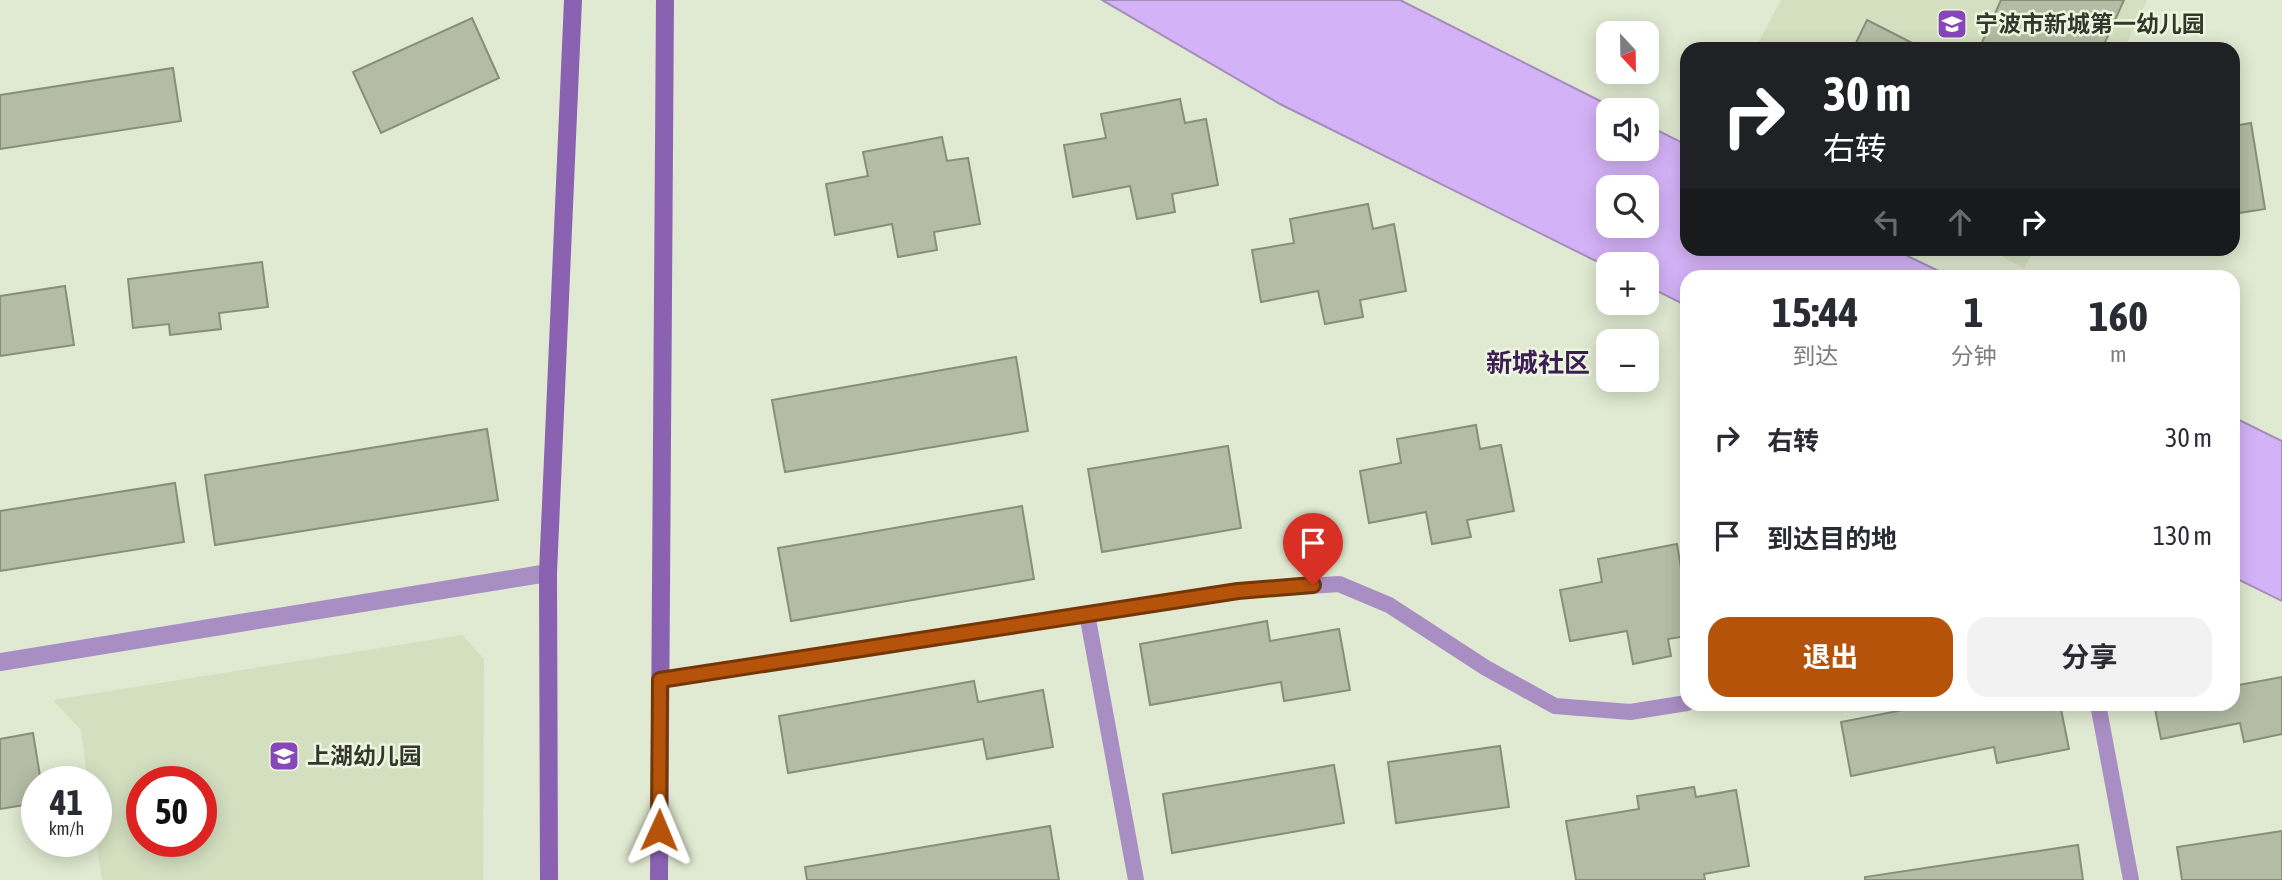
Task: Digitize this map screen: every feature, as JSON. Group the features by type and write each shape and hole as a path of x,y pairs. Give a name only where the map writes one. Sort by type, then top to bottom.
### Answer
{"main road":[{"path":"549,880 548,573 573,0"},
{"path":"659,880 665,0"}],"street":[{"path":"0,662 548,573"}],"lane":[{"path":"660,680 1238,591 1339,584 1389,605 1486,668 1555,706 1630,712 1680,704"},
{"path":"1087,614 1136,880"},
{"path":"2099,711 2131,880"}],"shaded area":[{"path":"1102,0 1400,0 1596,99 1596,161 1659,161 1659,131 1680,142 1680,256 1908,256 1937,270 1680,270 1680,302 1659,292 1659,252 1596,252 1596,261 1280,104"},
{"name":"宁波市新城第一幼儿园","path":"1781,0 2147,0 2127,42 1759,42"},
{"path":"2001,256 2030,256 2024,269"},
{"path":"2240,420 2282,441 2282,601 2240,580"},
{"name":"上湖幼儿园","path":"462,635 484,659 483,880 102,880 99,857 112,857 112,766 86,766 81,730 53,700"}],"building":[{"path":"2001,0 2124,0 2105,42 1982,42"},
{"path":"472,18 499,78 381,133 353,72"},
{"path":"1867,20 1910,42 1856,42"},
{"path":"173,68 181,121 0,149 0,95"},
{"path":"1180,99 1185,123 1206,119 1218,185 1172,194 1175,212 1137,219 1130,186 1073,197 1064,145 1106,138 1101,114"},
{"path":"2251,123 2265,209 2240,213 2240,125"},
{"path":"942,137 947,161 968,158 980,224 934,232 937,250 898,257 892,224 835,235 826,184 868,176 863,152"},
{"path":"1368,204 1373,229 1394,224 1406,291 1360,300 1363,317 1325,324 1318,291 1261,302 1252,250 1294,243 1290,219"},
{"path":"262,262 268,307 219,313 221,329 170,335 169,324 133,328 128,279"},
{"path":"65,286 74,345 0,356 0,296"},
{"path":"1016,357 1028,431 785,472 772,400"},
{"path":"1476,425 1480,449 1501,445 1514,511 1467,520 1471,537 1432,544 1426,512 1369,523 1360,471 1401,463 1397,439"},
{"path":"487,429 498,500 215,545 205,475"},
{"path":"1228,446 1241,528 1102,552 1088,469"},
{"path":"175,483 184,542 0,571 0,511"},
{"path":"1022,506 1034,579 791,621 778,548"},
{"path":"1677,544 1680,562 1680,637 1668,639 1671,656 1633,664 1627,631 1570,641 1560,590 1602,582 1598,559"},
{"path":"1267,621 1270,641 1339,629 1350,690 1284,701 1281,682 1150,705 1140,644"},
{"path":"2282,677 2282,734 2244,742 2240,723 2161,739 2155,711 2240,711 2240,685"},
{"path":"974,681 978,702 1043,690 1053,747 987,759 983,739 788,773 779,716"},
{"path":"1898,711 2061,711 2069,749 1997,763 1994,747 1851,776 1841,722"},
{"path":"33,733 38,766 21,766 21,806 0,809 0,739"},
{"path":"1500,746 1509,807 1396,823 1388,762"},
{"path":"1334,765 1344,823 1172,853 1163,794"},
{"path":"1694,787 1696,797 1736,790 1749,866 1704,874 1705,880 1576,880 1566,821 1639,809 1637,796"},
{"path":"1050,826 1059,880 807,880 805,867"},
{"path":"2282,831 2282,880 2182,880 2177,847"},
{"path":"2078,845 2083,880 1865,880 1865,877"}],"place":[{"name":"宁波市新城第一幼儿园","path":"1952,24"},
{"name":"上湖幼儿园","path":"284,756"}],"district":[{"name":"新城社区","path":"1538,363"}],"route":[{"path":"659,830 660,680 1238,591 1313,585"}]}
